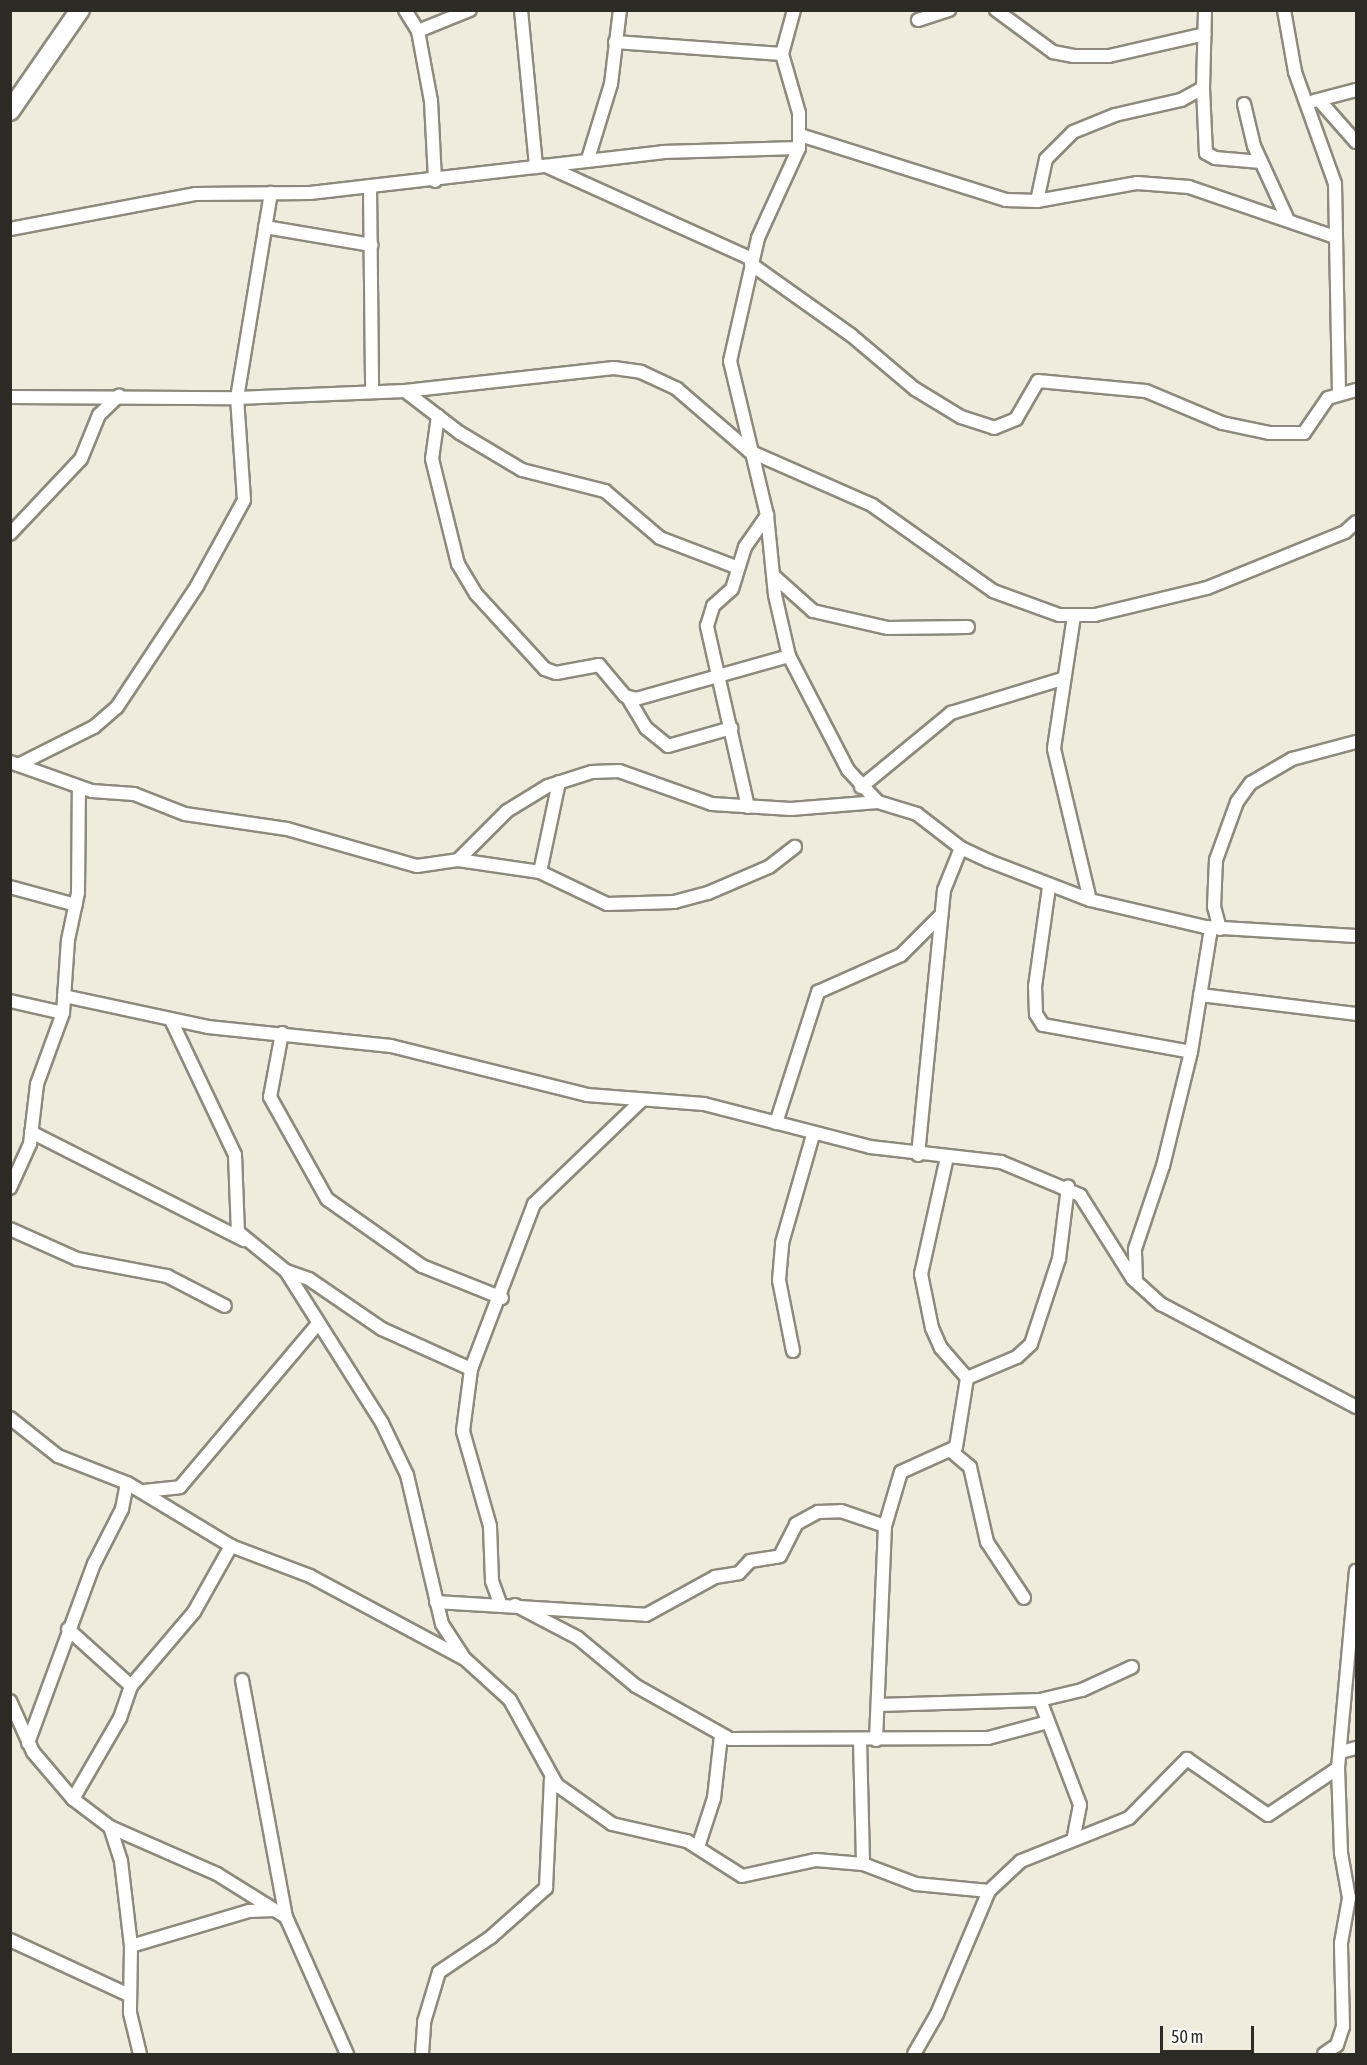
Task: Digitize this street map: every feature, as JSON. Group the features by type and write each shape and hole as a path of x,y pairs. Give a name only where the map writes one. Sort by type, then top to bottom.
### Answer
{"main road":[{"path":"10,111 80,10"}],"street":[{"path":"405,10 418,31 431,101 435,181"},
{"path":"418,31 470,10"},
{"path":"521,10 541,166"},
{"path":"588,159 611,84 620,10"},
{"path":"794,10 782,54 800,135 799,148 751,262 730,361 749,451 767,514 789,656 861,787 878,802"},
{"path":"918,20 949,10"},
{"path":"996,10 1053,52 1087,57 1205,34"},
{"path":"1205,10 1203,88 1206,153 1224,160 1261,162"},
{"path":"1284,10 1304,103 1335,184 1339,393"},
{"path":"615,42 782,54"},
{"path":"1037,201 1046,159 1073,132 1115,115 1181,100 1203,88"},
{"path":"1304,103 1356,90"},
{"path":"1319,100 1356,142"},
{"path":"1244,104 1261,162 1287,218"},
{"path":"800,135 1006,200 1037,201 1105,186 1162,184 1189,187 1287,218 1335,237"},
{"path":"10,229 195,194 271,193 370,187 435,181 588,159 799,148"},
{"path":"541,166 751,262 842,328 915,389 986,427 1011,425 1038,381 1146,391 1222,423 1269,433 1308,430 1322,404 1339,393 1356,390"},
{"path":"370,187 372,391"},
{"path":"14,764 109,716 202,578 245,493 237,398 271,193"},
{"path":"265,227 371,245"},
{"path":"10,397 237,398 405,391 614,368 641,372 677,389 749,451 893,517 993,591 1024,606 1074,616 1207,588 1345,532 1356,522"},
{"path":"405,391 438,416 522,470 605,491 674,546 736,567"},
{"path":"10,534 81,459 99,415 119,396"},
{"path":"438,416 432,459 467,582 545,669 556,673 587,663 599,664 628,698 646,728 668,746 730,728"},
{"path":"748,807 719,674 708,636 709,615 732,589 736,567 767,514"},
{"path":"775,577 813,611 888,628 968,627"},
{"path":"1074,616 1062,679 1054,748 1090,900"},
{"path":"628,698 789,656"},
{"path":"861,787 951,713 1062,679"},
{"path":"1136,1282 1135,1249 1163,1166 1191,1052 1200,995 1216,928 1214,907 1216,860 1237,802 1251,783 1292,759 1356,742"},
{"path":"14,764 79,787 134,794 185,814 286,829 404,864 435,866 458,860 540,872 607,904 674,902 769,867 795,847"},
{"path":"458,860 507,811 559,782 619,771 678,795 748,807 878,802 917,814 961,848 1048,887 1090,900 1216,928 1356,936"},
{"path":"540,872 559,782"},
{"path":"10,1188 31,1132 37,1084 63,1013 76,905 79,787"},
{"path":"918,1155 928,1102 931,988 946,879 961,848"},
{"path":"1048,887 1035,986 1036,1014 1043,1025 1191,1052"},
{"path":"10,888 76,905"},
{"path":"776,1123 818,992 901,955 941,915"},
{"path":"1200,995 1356,1014"},
{"path":"64,996 171,1020 391,1046 555,1089 641,1101 704,1104 813,1135 918,1155 1001,1162 1068,1187 1098,1215 1136,1282 1161,1304 1356,1407"},
{"path":"10,1001 63,1013"},
{"path":"171,1020 236,1155 236,1223 248,1241"},
{"path":"282,1033 270,1097 327,1199 422,1266 502,1298"},
{"path":"500,1603 492,1581 490,1526 464,1431 471,1369 502,1298 537,1200 641,1101"},
{"path":"31,1132 248,1241 286,1270 309,1279 382,1329 471,1369"},
{"path":"793,1351 779,1280 782,1243 813,1135"},
{"path":"876,1740 885,1526 906,1465 951,1451 962,1429 967,1378 932,1328 921,1274 947,1157"},
{"path":"967,1378 1017,1357 1031,1344 1059,1259 1068,1187"},
{"path":"10,1229 77,1259 167,1276 225,1306"},
{"path":"286,1270 316,1326 363,1392 402,1462 442,1624 465,1659"},
{"path":"142,1491 180,1487 316,1326"},
{"path":"10,1418 58,1456 127,1483 231,1546 310,1576 465,1659 510,1700 551,1779 574,1801 612,1824 698,1847 742,1876 816,1860 863,1863 916,1884 989,1891"},
{"path":"951,1451 970,1467 987,1542 1024,1598"},
{"path":"28,1743 68,1629 122,1509 127,1483"},
{"path":"436,1602 500,1603 646,1615 715,1577 739,1573 750,1561 780,1556 796,1524 818,1512 841,1511 885,1526"},
{"path":"73,1799 116,1727 130,1686 194,1612 231,1546"},
{"path":"1324,2055 1337,2045 1343,2027 1341,1943 1353,1906 1338,1768 1356,1571"},
{"path":"515,1605 578,1638 636,1686 662,1696 721,1736 860,1740 988,1738 1048,1722"},
{"path":"68,1629 130,1686"},
{"path":"878,1705 1041,1700 1082,1690 1132,1666"},
{"path":"242,1680 281,1914 347,2055"},
{"path":"1041,1700 1080,1805 1074,1836"},
{"path":"11,1709 28,1743 73,1799 110,1827 218,1874 281,1914"},
{"path":"698,1847 714,1798 721,1736"},
{"path":"860,1740 863,1863"},
{"path":"1341,1752 1356,1748"},
{"path":"914,2055 938,2014 989,1891 1021,1861 1074,1836 1129,1818 1187,1759 1268,1815 1338,1768"},
{"path":"422,2055 424,2022 439,1972 491,1937 546,1888 551,1779"},
{"path":"110,1827 119,1846 131,1946 129,1995 140,2055"},
{"path":"131,1946 249,1911 281,1914"},
{"path":"10,1940 129,1995"}]}
